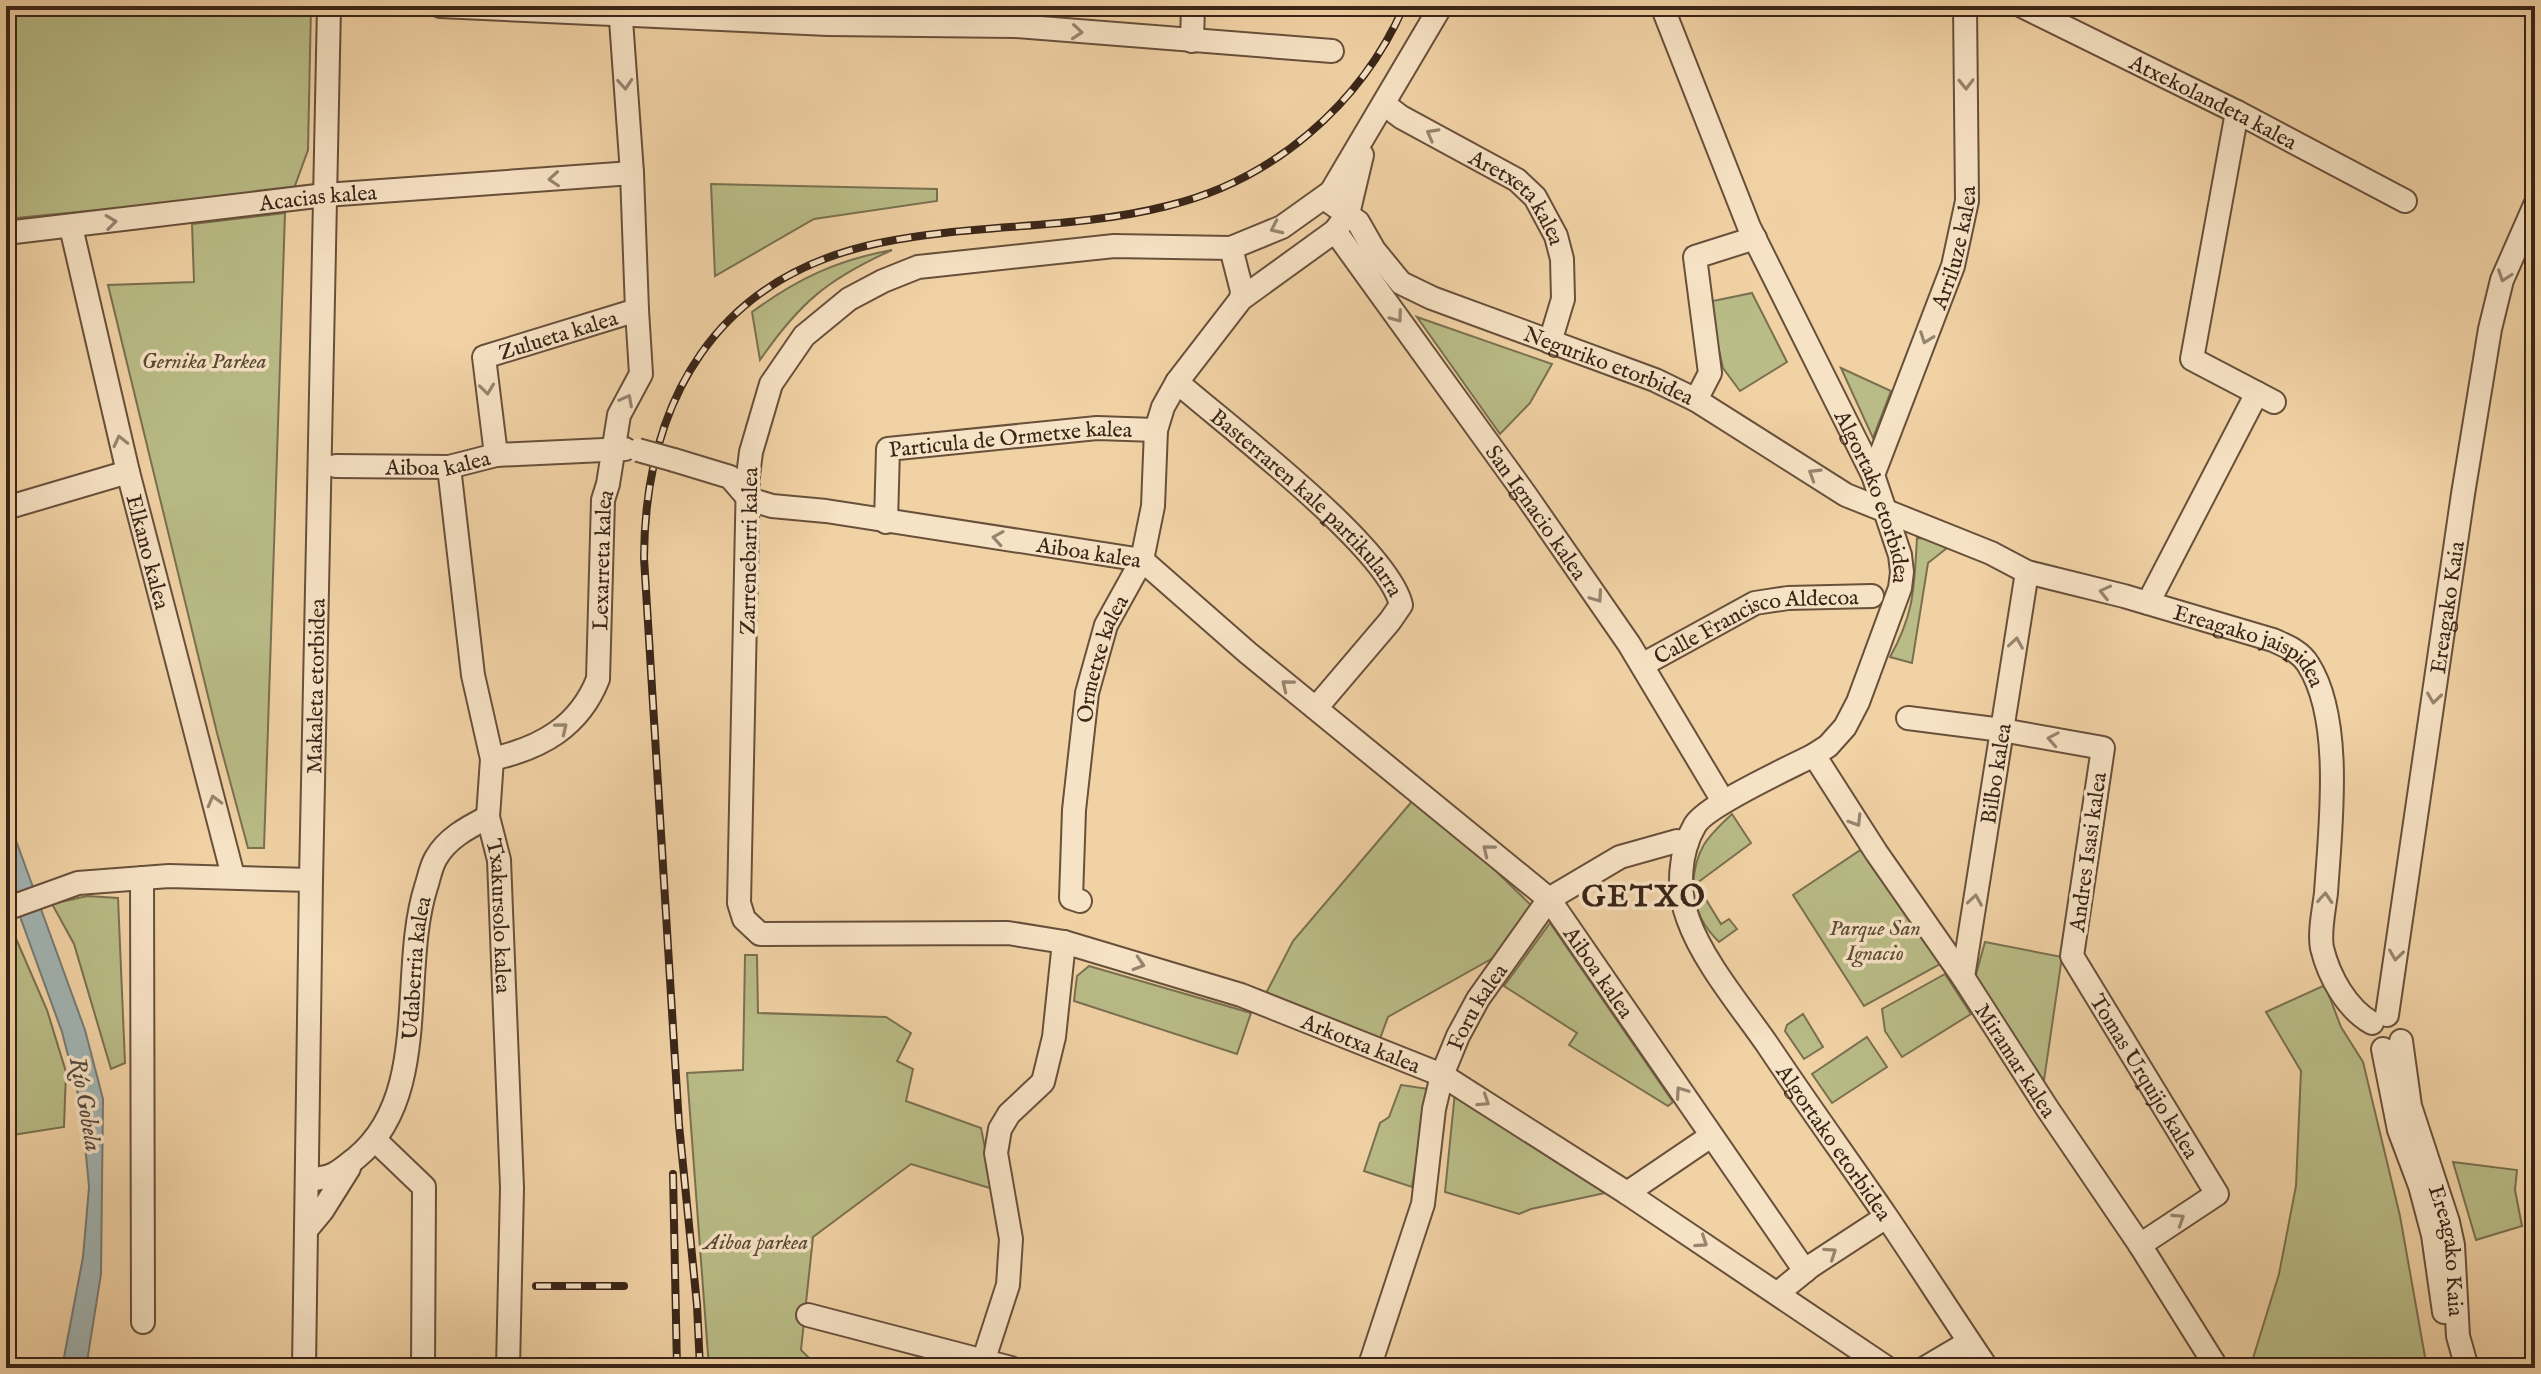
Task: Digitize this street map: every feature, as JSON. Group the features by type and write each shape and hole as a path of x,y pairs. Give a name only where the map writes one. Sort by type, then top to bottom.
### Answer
{"street":[{"name":"Makaleta etorbidea","path":"304,1368 329,6"},
{"path":"440,6 797,13 828,24 1015,26 1332,51"},
{"path":"1192,41 1193,6"},
{"path":"1366,135 1341,223 1264,284 1240,288 1231,248 1282,227 1331,192 1441,6"},
{"name":"Algortako etorbidea","path":"1662,6 1755,238 1873,475 1900,555 1902,572 1900,588 1858,702 1845,727 1828,746 1814,755 1723,801 1697,822 1687,843 1681,895 1688,921 1699,942 1987,1368"},
{"name":"Arriluze kalea","path":"1873,475 1953,266 1967,201 1965,6"},
{"name":"Atxekolandeta kalea","path":"2022,6 2237,112 2405,201"},
{"name":"Lexarreta kalea","path":"492,759 511,755 549,739 589,701 598,679 603,500 619,415 641,374 632,173 620,10"},
{"name":"Aretxeta kalea","path":"1384,104 1401,117 1517,180 1535,197 1556,236 1562,259 1563,299 1550,342"},
{"path":"2148,603 2265,398 2192,359 2237,112"},
{"name":"Acacias kalea","path":"6,233 325,195 632,173"},
{"name":"Neguriko etorbidea","path":"1324,198 1341,223 1358,222 1374,250 1401,283 1432,298 1655,380 1696,400 1846,495 1883,508"},
{"name":"Ereagako Kaia","path":"2451,1368 2433,1235 2420,1186 2399,1130 2392,1045 2402,1025 2396,1018 2380,1019 2490,329 2502,280 2535,205"},
{"name":"San Ignacio kalea","path":"1341,223 1642,665 1723,801"},
{"name":"Elkano kalea","path":"71,227 128,472 233,876"},
{"path":"1696,400 1710,373 1695,257 1755,238"},
{"name":"Zarrenebarri kalea","path":"760,934 744,919 739,903 751,452 771,384 804,336 849,299 918,267 1114,246 1231,248"},
{"name":"Ormetxe kalea","path":"1080,901 1071,898 1071,875 1074,810 1087,693 1106,625 1142,560 1153,506 1156,430 1163,407 1240,288"},
{"name":"Zulueta kalea","path":"496,455 484,357 636,310"},
{"name":"Basterraren kale partikularra","path":"1177,382 1329,512 1359,542 1398,594 1401,605 1390,621 1316,708"},
{"name":"Particula de Ormetxe kalea","path":"886,522 888,449 1097,428 1156,430"},
{"name":"Aiboa kalea","path":"336,466 449,467 496,455 613,448 638,450 730,477 749,499 772,506 826,511 1142,560 1549,899 1805,1271"},
{"name":"Txakursolo kalea","path":"449,467 473,675 492,759 488,817 499,860 512,1188 508,1368"},
{"path":"6,508 128,472"},
{"name":"Ereagako jaispidea","path":"1883,508 1991,553 2027,572 2273,640 2292,648 2307,661 2320,695 2332,754 2321,946 2345,998 2358,1015 2380,1019"},
{"name":"Bilbo kalea","path":"1963,977 2027,572"},
{"name":"Calle Francisco Aldecoa","path":"1642,665 1755,603 1788,598 1872,596"},
{"path":"1908,718 2002,730"},
{"name":"Andres Isasi kalea","path":"2002,730 2103,748 2072,956"},
{"name":"Miramar kalea","path":"1814,755 2140,1245 2217,1368"},
{"name":"Udaberria kalea","path":"307,1180 332,1177 375,1140 386,1125 406,1058 418,913 436,858 460,832 488,817"},
{"name":"Foru kalea","path":"1369,1368 1423,1204 1434,1109 1442,1075 1478,999 1549,899 1620,857 1677,841 1687,843"},
{"path":"6,909 78,883 233,876 311,880"},
{"path":"142,878 143,1322"},
{"name":"Arkotxa kalea","path":"760,934 1008,933 1064,942 1241,995 1442,1075 1627,1193 1887,1368"},
{"path":"982,1364 1008,1285 1011,1239 996,1153 1000,1129 1009,1114 1043,1082 1054,1037 1064,942"},
{"name":"Tomas Urquijo kalea","path":"2072,956 2217,1194 2140,1245"},
{"name":"Ereagako Kaia","path":"2392,1045 2451,1233 2458,1336 2467,1368"},
{"path":"307,1229 322,1211 353,1160 334,1157 317,1148 308,1129"},
{"path":"1627,1193 1711,1136"},
{"path":"375,1140 424,1187 423,1368"},
{"path":"1778,1293 1805,1271 1886,1217"},
{"path":"808,1315 982,1364 1011,1368"},
{"path":"1925,1368 1969,1342"}],"green space":[{"path":"6,6 311,6 308,150 293,191 6,219"},
{"path":"711,184 937,189 937,201 814,219 715,276"},
{"name":"Gernika Parkea","path":"285,213 264,848 248,848 108,285 194,282 192,224"},
{"path":"892,250 850,271 817,294 788,322 760,360 752,312 818,272 853,259"},
{"path":"1752,293 1787,362 1740,391 1723,368 1708,302"},
{"path":"1417,317 1552,364 1530,403 1500,434"},
{"path":"1841,368 1891,391 1873,438"},
{"path":"1917,538 1929,539 1947,548 1928,563 1912,663 1890,657 1909,612"},
{"path":"1414,799 1466,842 1534,908 1493,958 1388,1017 1378,1044 1261,1003 1293,941"},
{"path":"1732,814 1751,843 1693,886 1699,854 1715,830"},
{"name":"Parque San Ignacio","path":"1865,847 1944,962 1864,1006 1793,895"},
{"path":"1693,889 1705,898 1721,924 1729,919 1737,929 1719,942 1701,918"},
{"path":"87,896 118,898 125,1063 111,1069 74,944 52,904"},
{"path":"1550,923 1673,1102 1668,1106 1569,1045 1577,1033 1504,986"},
{"path":"14,934 47,1010 66,1072 64,1127 6,1136 6,937"},
{"path":"1985,942 2062,957 2043,1087 1975,978"},
{"name":"Aiboa parkea","path":"745,955 757,955 758,1013 886,1017 911,1033 897,1061 913,1069 906,1101 981,1128 993,1189 911,1164 813,1237 801,1350 819,1368 709,1368 687,1073 743,1070"},
{"path":"1089,966 1251,1013 1237,1054 1074,1001 1077,976"},
{"path":"1945,974 1971,1014 1902,1057 1885,1031 1882,1009"},
{"path":"2325,985 2341,1027 2363,1062 2400,1216 2427,1368 2250,1368 2279,1274 2296,1186 2301,1071 2266,1012"},
{"path":"1803,1014 1823,1047 1804,1059 1785,1031 1787,1025"},
{"path":"1867,1037 1887,1067 1832,1103 1812,1074"},
{"path":"1401,1085 1429,1089 1412,1187 1364,1171 1380,1123 1389,1117"},
{"path":"1455,1092 1614,1191 1519,1214 1445,1192"},
{"path":"2453,1162 2517,1170 2515,1190 2522,1226 2476,1240"}],"water":[{"name":"Río Gobela","path":"6,813 85,1030 103,1099 101,1274 86,1368 62,1368 83,1257 89,1187 84,1133 78,1094 62,1032 6,878"}],"railway":[{"path":"700,1368 697,1305 679,1125 644,558 648,500 658,447 676,398 701,354 733,316 774,284 822,260 879,243 915,237 1132,214 1206,194 1242,178 1277,158 1309,134 1338,106 1364,76 1404,6"},
{"path":"673,1174 677,1368"},
{"path":"536,1286 624,1286"}],"district":[{"name":"GETXO","path":"1644,896"}]}
